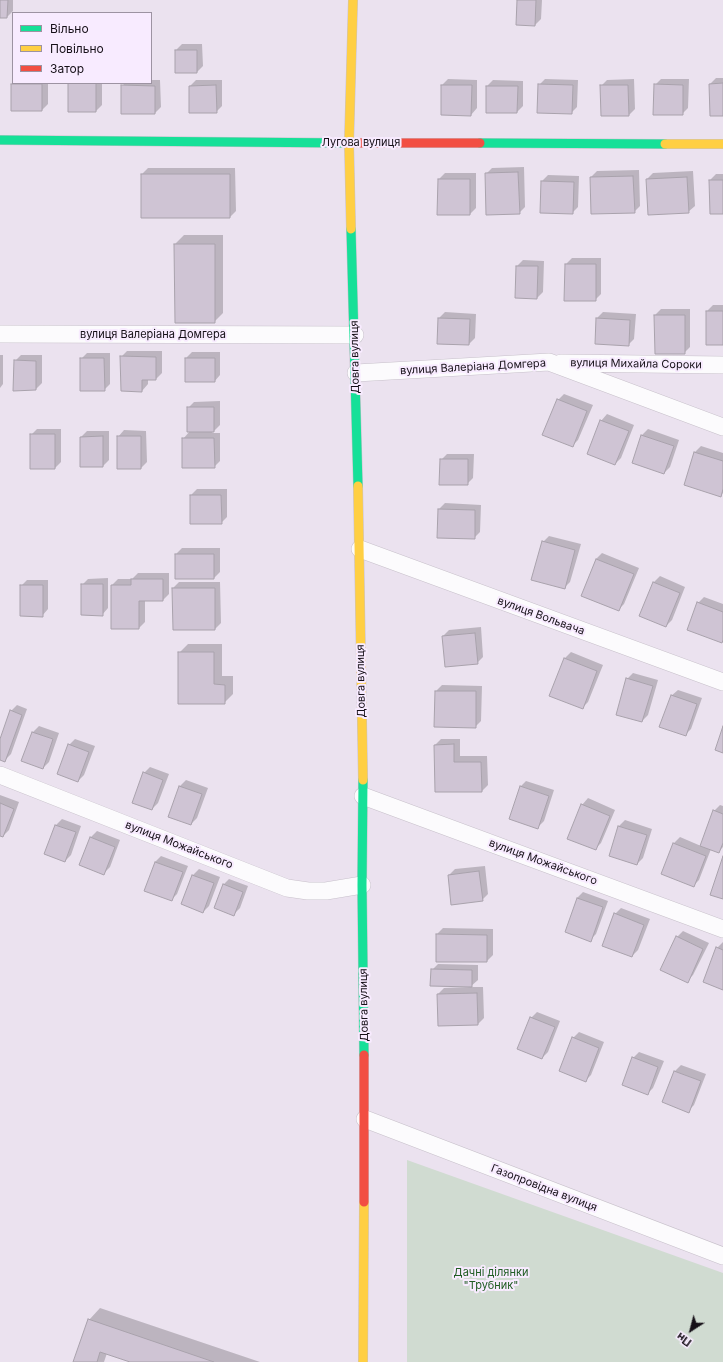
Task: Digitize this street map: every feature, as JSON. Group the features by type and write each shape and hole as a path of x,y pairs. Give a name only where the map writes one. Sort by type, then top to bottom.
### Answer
{"street":[{"name":"Довга вулиця","path":"353,0 349,143 360,549 363,796 362,885 365,1119 363,1362"},
{"name":"Лугова вулиця","path":"0,140 723,144"},
{"name":"вулиця Валеріана Домгера","path":"0,334 355,335"},
{"name":"вулиця Валеріана Домгера","path":"356,373 549,362 723,427"},
{"name":"вулиця Михайла Сороки","path":"549,362 723,365"},
{"name":"вулиця Вольвача","path":"360,549 723,682"},
{"name":"вулиця Можайського","path":"0,775 287,888 308,891 326,891 362,885"},
{"name":"вулиця Можайського","path":"363,796 723,929"},
{"name":"Газопровідна вулиця","path":"365,1119 723,1256"}],"green space":[{"name":"Дачні ділянки \"Трубник\"","path":"407,1160 723,1273 723,1362 407,1362"}],"building":[{"path":"0,0 8,0 7,18 0,18"},
{"path":"517,0 536,0 535,26 516,25"},
{"path":"175,50 197,50 197,73 175,73"},
{"path":"723,83 723,116 710,116 709,84"},
{"path":"11,84 42,84 42,111 11,111"},
{"path":"68,84 96,84 96,112 68,112"},
{"path":"538,84 573,85 572,114 537,113"},
{"path":"654,84 683,85 683,115 653,115"},
{"path":"121,85 155,86 155,114 121,114"},
{"path":"216,85 217,113 189,113 189,86"},
{"path":"441,85 472,85 471,116 441,115"},
{"path":"600,85 628,85 629,116 601,116"},
{"path":"486,86 518,86 517,113 486,113"},
{"path":"518,172 520,214 486,215 485,173"},
{"path":"141,174 230,174 230,218 141,218"},
{"path":"633,176 635,213 591,214 590,177"},
{"path":"687,177 689,213 648,215 646,179"},
{"path":"438,179 470,179 470,215 437,215"},
{"path":"709,180 723,180 723,214 710,214"},
{"path":"541,181 574,182 573,214 540,213"},
{"path":"174,244 215,244 215,323 175,323"},
{"path":"565,264 596,264 596,301 564,301"},
{"path":"516,266 538,266 537,299 515,298"},
{"path":"706,311 723,311 723,345 706,345"},
{"path":"654,315 685,315 685,354 655,354"},
{"path":"438,318 470,319 469,345 437,344"},
{"path":"596,318 630,320 629,346 595,344"},
{"path":"120,356 156,357 156,380 142,380 142,392 121,391"},
{"path":"80,358 104,358 105,391 80,391"},
{"path":"185,358 215,358 215,382 185,382"},
{"path":"14,360 36,361 36,390 13,391"},
{"path":"557,399 587,411 573,447 542,435"},
{"path":"187,407 214,407 214,432 187,432"},
{"path":"600,420 629,431 615,465 587,454"},
{"path":"30,434 55,434 55,469 30,469"},
{"path":"641,435 674,446 664,474 632,463"},
{"path":"103,436 103,467 80,467 80,437"},
{"path":"117,436 141,436 141,469 117,469"},
{"path":"182,438 214,438 215,468 182,468"},
{"path":"694,452 723,461 723,489 721,497 684,485"},
{"path":"440,459 468,459 468,485 439,485"},
{"path":"190,495 221,495 222,524 190,524"},
{"path":"438,509 475,510 475,539 437,538"},
{"path":"542,541 575,550 565,589 531,580"},
{"path":"175,554 214,554 214,579 175,579"},
{"path":"596,559 634,574 619,611 581,596"},
{"path":"131,579 163,579 163,601 139,601 139,629 111,629 111,585 131,585"},
{"path":"653,582 680,593 666,627 639,616"},
{"path":"81,584 103,584 103,616 81,615"},
{"path":"20,585 43,585 43,617 20,616"},
{"path":"172,588 215,588 215,630 173,630"},
{"path":"697,602 723,612 722,643 687,630"},
{"path":"475,633 478,664 445,667 442,636"},
{"path":"178,652 214,652 214,684 225,685 225,704 178,704"},
{"path":"564,658 597,671 583,709 549,696"},
{"path":"626,678 653,686 642,722 616,715"},
{"path":"435,691 476,691 476,728 434,727"},
{"path":"671,695 697,704 686,736 659,727"},
{"path":"10,710 22,715 5,762 0,760 0,739"},
{"path":"723,726 723,753 715,750"},
{"path":"32,732 53,739 43,769 21,761"},
{"path":"68,744 89,752 78,782 57,774"},
{"path":"454,744 454,762 481,762 482,792 435,792 434,745"},
{"path":"143,772 163,780 152,810 132,803"},
{"path":"179,786 202,794 191,825 168,817"},
{"path":"520,786 549,796 538,829 509,819"},
{"path":"0,803 14,809 3,837 0,836"},
{"path":"581,804 610,816 596,850 567,839"},
{"path":"713,810 723,814 723,843 719,853 700,846"},
{"path":"55,825 76,832 65,862 44,854"},
{"path":"618,826 647,835 637,865 609,856"},
{"path":"90,837 115,847 104,875 79,865"},
{"path":"673,843 706,856 694,887 661,874"},
{"path":"723,856 723,899 710,895"},
{"path":"155,862 183,872 172,901 144,891"},
{"path":"479,871 483,901 451,905 448,875"},
{"path":"192,875 214,883 203,913 181,904"},
{"path":"223,884 243,892 234,916 214,908"},
{"path":"577,898 603,907 591,942 565,932"},
{"path":"614,913 644,925 632,957 602,946"},
{"path":"436,934 487,935 487,962 436,962"},
{"path":"676,936 703,949 688,983 660,970"},
{"path":"716,947 723,950 723,990 703,982"},
{"path":"431,969 472,970 472,987 430,986"},
{"path":"477,993 478,1025 438,1026 437,994"},
{"path":"530,1017 555,1027 542,1059 517,1049"},
{"path":"572,1037 599,1048 586,1082 559,1071"},
{"path":"632,1057 658,1067 648,1095 622,1085"},
{"path":"674,1071 701,1081 689,1113 662,1102"},
{"path":"88,1319 214,1362 130,1362 100,1352 97,1362 73,1362"}],"traffic: fast":[{"path":"0,140 346,143"},
{"path":"480,143 665,144"},
{"path":"351,229 358,486"},
{"path":"363,780 362,885 364,1055"}],"traffic: slow":[{"path":"351,229 349,143 353,0"},
{"path":"665,144 723,144"},
{"path":"358,486 363,780"},
{"path":"363,1362 364,1202"}],"traffic: jam":[{"path":"346,143 480,143"},
{"path":"364,1055 364,1202"}]}
